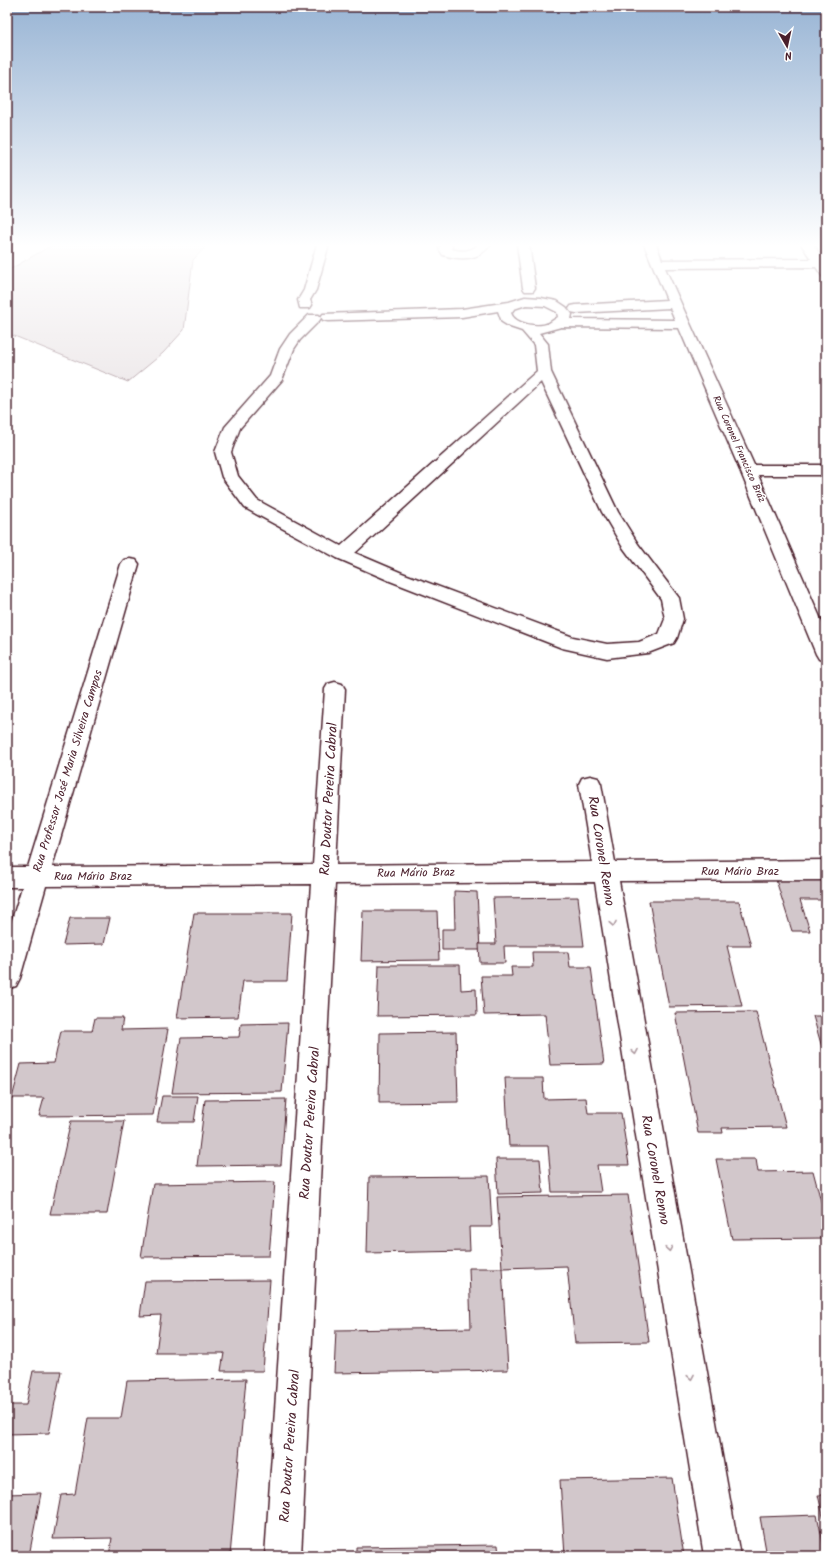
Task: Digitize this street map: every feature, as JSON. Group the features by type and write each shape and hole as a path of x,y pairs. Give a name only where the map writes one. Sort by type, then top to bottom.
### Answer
{"street":[{"path":"311,317 287,349 277,377 233,427 223,452 230,477 251,504 344,554 403,579 569,643 607,651 641,648 667,638 674,619 670,598 631,546 610,512 544,372 541,344 526,328"},
{"path":"512,317 517,326 526,328 542,328 559,319 575,317"},
{"name":"Rua Coronel Francisco Bráz","path":"680,317 748,470 826,654"},
{"path":"559,319 684,324"},
{"path":"541,344 552,338 559,319"},
{"path":"344,554 544,372"},
{"path":"748,470 826,470"},
{"name":"Rua Professor José Maria Silveira Campos","path":"7,978 130,564"},
{"name":"Rua Doutor Pereira Cabral","path":"283,1556 335,689"},
{"name":"Rua Coronel Renno","path":"590,784 722,1556"},
{"name":"Rua Mário Braz","path":"7,877 826,870"}],"shaded area":[{"path":"7,317 186,317 184,330 163,353 128,382 7,333"}],"building":[{"path":"776,880 826,880 826,900 800,900 810,931 792,931"},
{"path":"454,891 477,892 480,950 442,950 442,929 455,929"},
{"path":"578,897 584,946 504,946 505,963 480,963 479,944 496,944 493,898"},
{"path":"649,901 739,901 751,946 727,946 742,1006 669,1007"},
{"path":"363,911 437,911 439,960 361,961"},
{"path":"194,913 292,913 287,981 243,981 238,1017 177,1018"},
{"path":"70,918 110,918 104,944 63,945"},
{"path":"532,952 568,952 570,967 591,967 604,1064 550,1065 545,1014 484,1015 481,976 512,976 511,967 533,967"},
{"path":"379,965 460,965 461,990 476,989 477,1015 377,1016"},
{"path":"756,1012 786,1127 722,1128 723,1133 698,1133 675,1013"},
{"path":"813,1016 826,1016 826,1051 823,1051"},
{"path":"95,1018 123,1018 121,1030 168,1029 153,1115 39,1116 44,1098 12,1098 21,1064 54,1063 61,1031 92,1031"},
{"path":"288,1023 282,1092 172,1093 181,1038 239,1037 241,1024"},
{"path":"456,1032 458,1102 379,1103 380,1033"},
{"path":"505,1078 543,1078 544,1099 586,1098 588,1113 621,1113 629,1165 597,1165 601,1192 552,1192 548,1146 509,1146"},
{"path":"162,1096 198,1096 194,1122 157,1122"},
{"path":"286,1099 281,1165 197,1166 205,1100"},
{"path":"71,1121 124,1121 107,1214 50,1214"},
{"path":"496,1159 540,1159 543,1193 498,1194"},
{"path":"716,1159 756,1159 758,1172 813,1171 826,1220 826,1238 732,1239"},
{"path":"489,1176 492,1227 469,1227 470,1251 367,1253 369,1177"},
{"path":"275,1182 269,1256 141,1257 153,1184"},
{"path":"628,1195 649,1342 575,1343 567,1266 502,1268 497,1197"},
{"path":"469,1268 502,1268 508,1370 334,1373 336,1330 471,1328"},
{"path":"270,1280 263,1371 221,1371 224,1353 156,1353 161,1315 140,1316 145,1281"},
{"path":"33,1371 61,1371 49,1433 7,1434 7,1405 26,1405"},
{"path":"246,1379 230,1556 109,1556 112,1538 53,1539 61,1495 75,1494 88,1418 121,1418 127,1381"},
{"path":"672,1478 684,1556 565,1556 560,1480"},
{"path":"41,1493 29,1556 7,1556 7,1494"},
{"path":"818,1495 826,1495 826,1529"},
{"path":"817,1515 826,1556 767,1556 760,1517"},
{"path":"498,1545 499,1556 356,1556 356,1547"}]}
